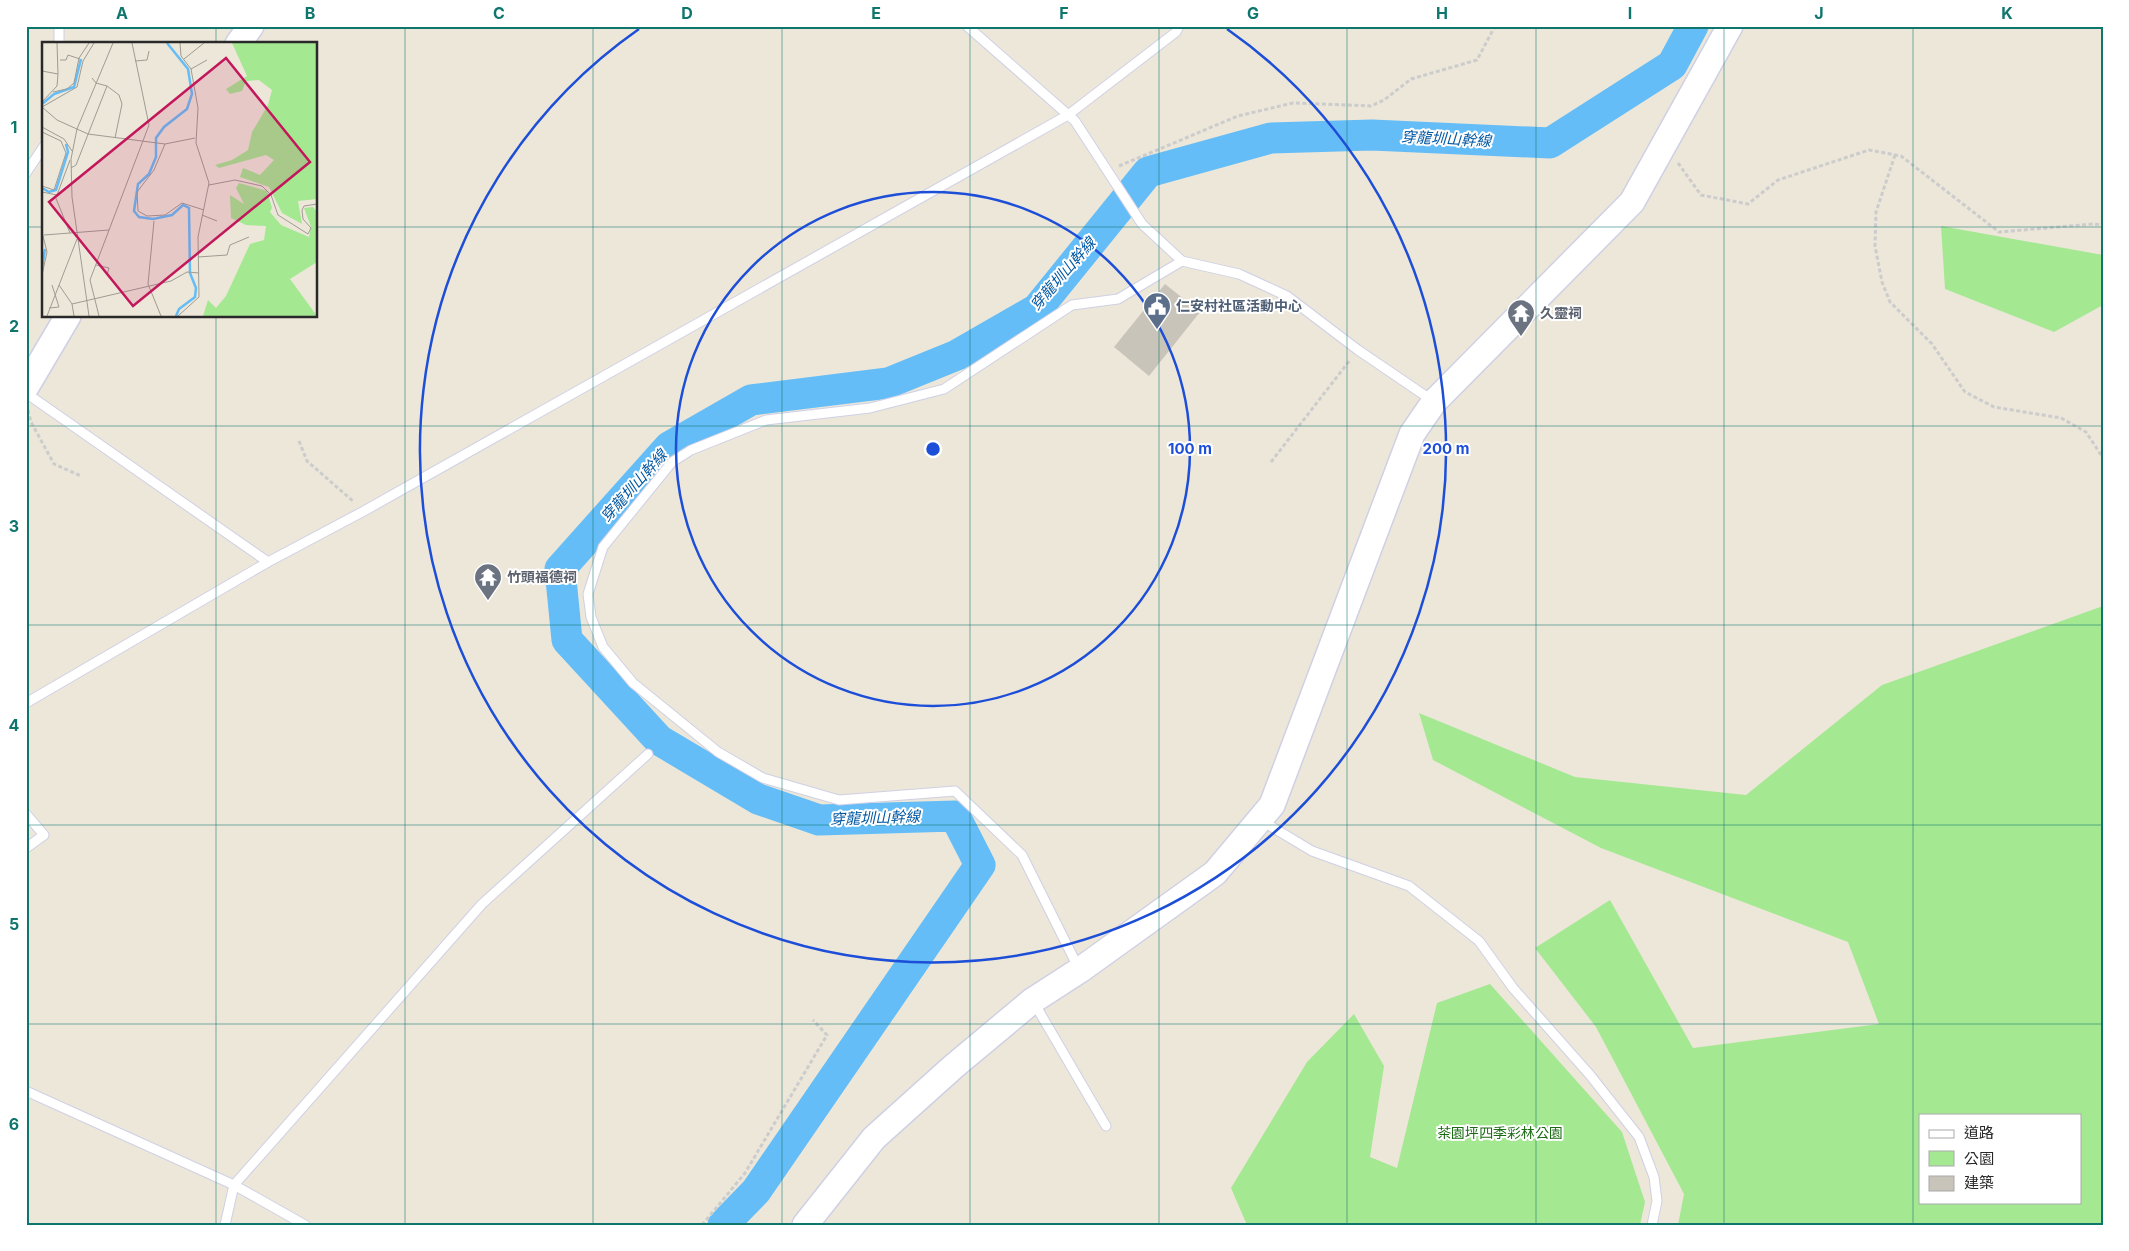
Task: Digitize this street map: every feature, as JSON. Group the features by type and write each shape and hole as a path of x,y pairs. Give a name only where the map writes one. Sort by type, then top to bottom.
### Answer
{"street":[{"path":"239,42 251,26"},
{"path":"805,1225 874,1138 953,1066 1032,1001 1080,970 1215,873 1272,805 1412,434 1434,402 1632,202 1730,26"},
{"path":"26,387 67,318"}],"lane":[{"path":"59,26 60,42"},
{"path":"967,26 1075,121 1142,224 1182,261 1239,274 1288,296 1358,350 1434,402"},
{"path":"26,703 268,562 364,511 1068,115 1176,32 1179,26"},
{"path":"26,173 42,149"},
{"path":"1080,970 1022,855 955,791 838,800 763,778 718,752 632,683 603,647 591,617 588,594 603,547 672,462 691,450 766,420 870,408 944,389 1072,305 1118,299 1182,261"},
{"path":"26,393 268,562"},
{"path":"225,1225 234,1185 482,904 648,754"},
{"path":"26,814 44,835 26,848"},
{"path":"1259,819 1312,851 1409,886 1479,941 1513,988 1590,1074 1639,1137 1654,1178 1657,1201 1652,1225"},
{"path":"1032,1001 1106,1126"},
{"path":"26,1091 234,1185 305,1225"}],"path":[{"path":"1107,172 1238,116 1293,103 1371,106 1384,100 1411,79 1477,60 1495,26"},
{"path":"1664,145 1701,195 1748,204 1778,180 1869,150 1902,156 1999,232 2093,224 2103,225"},
{"path":"1895,155 1876,212 1875,246 1882,282 1890,302 1932,344 1965,392 1994,407 2061,418 2086,432 2103,458"},
{"path":"1271,462 1358,350"},
{"path":"26,402 31,422 54,464 81,476"},
{"path":"299,441 307,461 364,511"},
{"path":"702,1225 745,1173 827,1035 813,1020"}],"green space":[{"path":"1941,226 2103,255 2103,305 2054,332 1945,289"},
{"path":"2103,606 2103,1225 1678,1225 1684,1194 1596,1027 1535,948 1610,900 1693,1048 1879,1024 1848,942 1601,848 1433,760 1419,713 1575,777 1746,795 1882,685"},
{"name":"茶園坪四季彩林公園","path":"1490,984 1622,1132 1645,1202 1640,1225 1247,1225 1231,1188 1307,1062 1354,1014 1384,1066 1370,1157 1397,1168 1437,1003"}],"building":[{"name":"仁安村社區活動中心","path":"1165,284 1200,312 1149,376 1114,347"}],"waterway":[{"name":"穿龍圳山幹線","path":"723,1225 756,1191 980,865 955,816 819,820 758,799 659,740 567,640 560,569 669,447 751,400 888,383 957,355 1037,309 1148,172 1271,138 1372,135 1550,143 1672,65 1693,26"}],"place":[{"name":"仁安村社區活動中心","path":"1157,330"},
{"name":"久靈祠","path":"1521,337"},
{"name":"竹頭福德祠","path":"488,601"}]}
